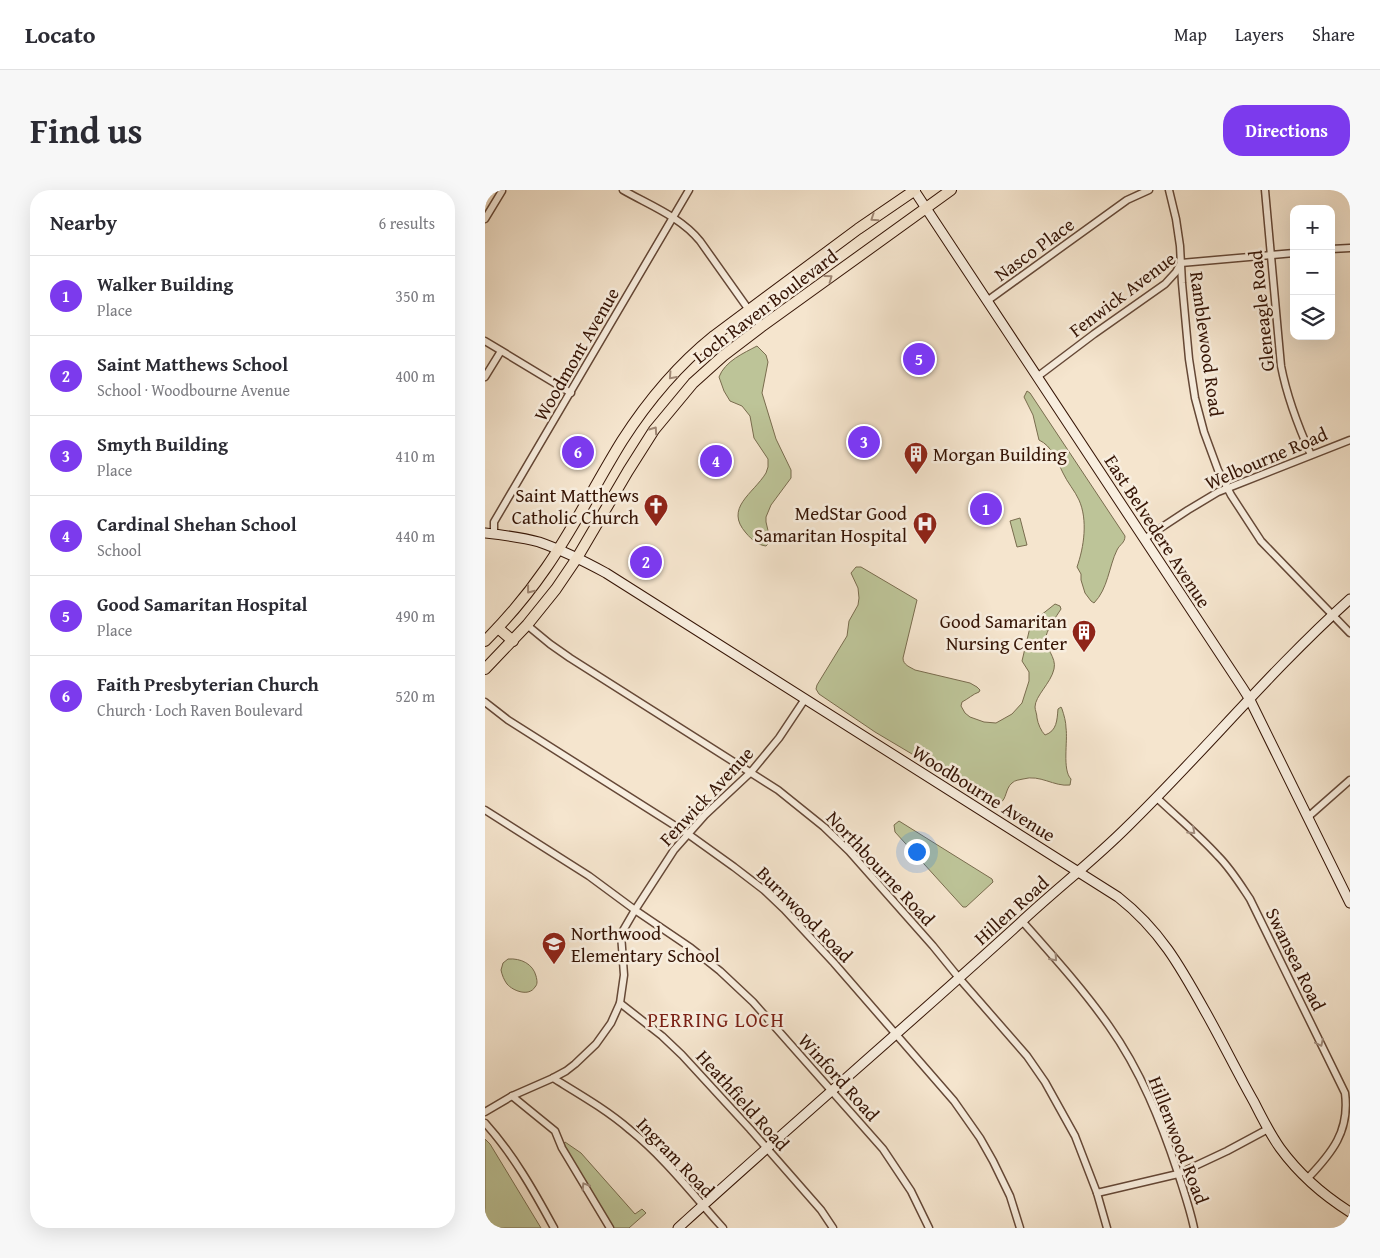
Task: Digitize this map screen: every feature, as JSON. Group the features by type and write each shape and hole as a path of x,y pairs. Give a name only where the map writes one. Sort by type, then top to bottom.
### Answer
{"main road":[{"name":"Loch Raven Boulevard","path":"485,641 533,586 558,550 622,441 651,401 681,367 701,347 829,250 915,190"},
{"name":"Loch Raven Boulevard","path":"485,669 513,641 550,597 577,558 641,450 666,414 693,383 713,364 761,327 951,190"},
{"path":"498,628 513,641"}],"street":[{"path":"485,219 501,190"},
{"path":"623,190 673,218 694,234 761,327"},
{"name":"Woodmont Avenue","path":"489,534 494,522 689,190"},
{"name":"East Belvedere Avenue","path":"915,190 925,208 1249,698 1350,903"},
{"name":"Nasco Place","path":"987,301 1127,200 1149,190"},
{"name":"Ramblewood Road","path":"1169,190 1180,246 1189,360 1195,398 1204,432 1218,470 1227,488 1261,541 1350,633"},
{"name":"Gleneagle Road","path":"1265,190 1278,344 1284,382 1292,409 1311,455"},
{"path":"1335,249 1350,248"},
{"name":"Fenwick Avenue","path":"1037,377 1165,284 1181,263 1290,254"},
{"path":"485,341 571,393"},
{"path":"485,377 501,350"},
{"name":"Welbourne Road","path":"1145,539 1227,488 1350,440"},
{"name":"Woodbourne Avenue","path":"489,534 538,542 577,558 624,584 1130,906 1159,937 1177,961 1280,1148 1307,1179 1335,1203 1350,1212"},
{"name":"Hillen Road","path":"678,1228 1079,872 1126,828 1157,798 1297,648 1350,598"},
{"name":"Northbourne Road","path":"527,625 570,658 788,797 839,840 1027,1056 1045,1082 1075,1136 1097,1193 1107,1228"},
{"name":"Fenwick Avenue","path":"485,1112 512,1096 553,1078 575,1064 594,1046 611,1023 620,1003 624,975 621,934 635,910 666,862 688,834 705,815 751,772 779,738 805,699"},
{"name":"Burnwood Road","path":"485,702 508,720 735,866 784,909 834,963 954,1101 990,1155 1004,1183 1020,1228"},
{"path":"1307,817 1350,780"},
{"name":"Swansea Road","path":"1157,798 1203,841 1236,877 1250,900 1345,1093 1349,1116 1343,1136 1335,1149 1307,1179"},
{"name":"Winford Road","path":"485,810 589,876 691,948 720,971 753,1002 883,1149 911,1191 929,1228"},
{"name":"Hillenwood Road","path":"1022,921 1075,981 1110,1026 1138,1075 1161,1124 1186,1194 1194,1228"},
{"name":"Heathfield Road","path":"620,1003 662,1036 682,1055 821,1210 833,1228"},
{"name":"Ingram Road","path":"553,1078 629,1129 647,1145 723,1228"},
{"path":"512,1096 555,1132 562,1148 610,1228"},
{"path":"485,1123 516,1163 554,1228"},
{"path":"1097,1193 1178,1174 1268,1129"}],"green space":[{"path":"757,346 766,355 768,362 762,393 776,439 791,470 791,478 771,505 766,517 770,539 766,546 748,536 740,524 738,516 743,502 766,473 768,459 754,438 750,416 742,406 730,401 719,377 730,362"},
{"path":"1027,391 1125,536 1114,556 1102,591 1094,603 1085,593 1081,574 1077,567 1082,551 1084,534 1082,508 1054,454 1039,440 1033,415 1024,397"},
{"path":"1020,518 1027,545 1017,547 1010,521"},
{"path":"856,567 861,567 917,600 903,658 904,662 915,670 970,683 977,687 980,690 979,692 962,702 961,706 970,717 984,722 996,723 1012,714 1022,703 1029,681 1029,672 1022,661 1031,623 1055,604 1060,606 1061,609 1046,636 1047,645 1054,660 1054,669 1035,707 1037,720 1045,735 1054,728 1058,709 1061,707 1062,709 1066,726 1066,762 1068,775 1071,779 1070,785 1029,778 1014,781 1000,803 981,798 875,732 819,694 816,689 817,685 847,636 849,621 858,605 858,588 851,573"},
{"path":"899,821 992,879 993,882 966,907 963,907 895,832 894,825"},
{"path":"508,959 522,961 532,968 537,982 532,990 521,992 507,984 501,970 503,963"},
{"path":"485,1139 490,1144 541,1228 485,1228"},
{"path":"565,1142 581,1153 635,1214 642,1209 646,1213 629,1228 613,1228 564,1147"}],"place":[{"name":"Good Samaritan Hospital","path":"919,359"},
{"name":"Smyth Building","path":"864,442"},
{"name":"Faith Presbyterian Church","path":"578,452"},
{"name":"Cardinal Shehan School","path":"716,461"},
{"name":"Morgan Building","path":"916,475"},
{"name":"Walker Building","path":"986,509"},
{"name":"Saint Matthews Catholic Church","path":"656,527"},
{"name":"MedStar Good Samaritan Hospital","path":"925,545"},
{"name":"Saint Matthews School","path":"646,562"},
{"name":"Good Samaritan Nursing Center","path":"1084,653"},
{"name":"Northwood Elementary School","path":"554,965"}],"district":[{"name":"PERRING LOCH","path":"716,1020"}]}
